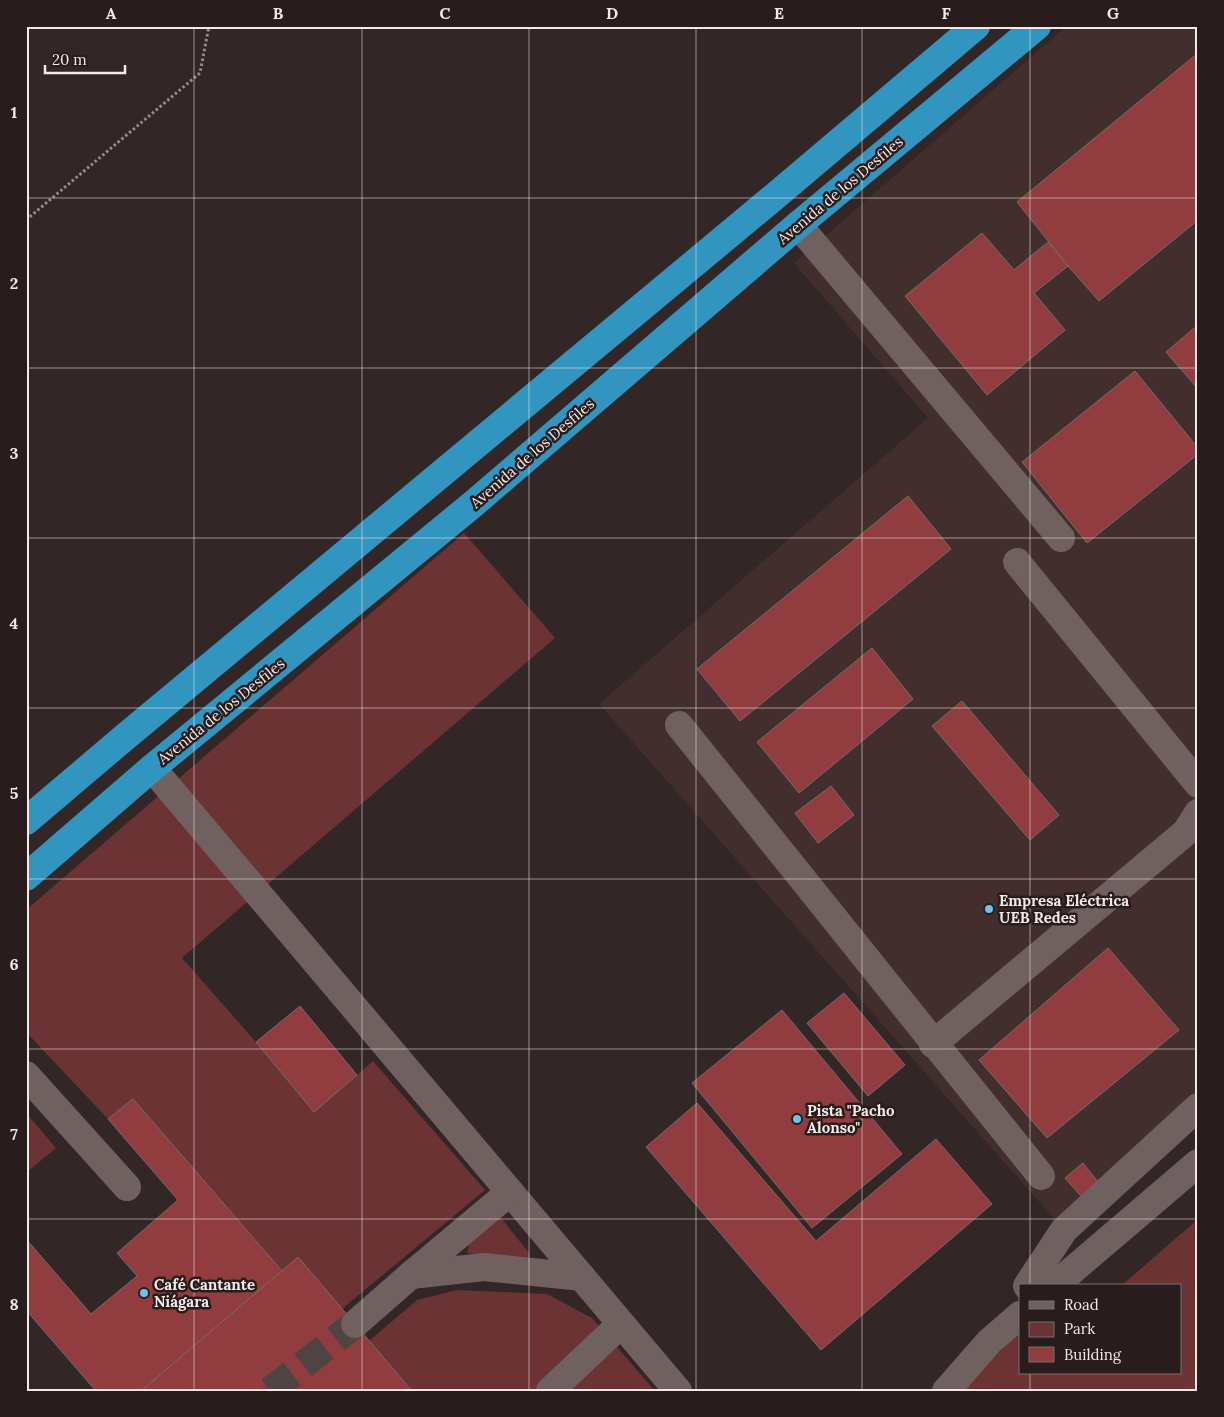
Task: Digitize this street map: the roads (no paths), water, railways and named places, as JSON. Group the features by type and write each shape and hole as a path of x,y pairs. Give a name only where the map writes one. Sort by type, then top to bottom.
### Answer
{"highway":[{"path":"26,821 774,198 976,26"},
{"name":"Avenida de los Desfiles","path":"26,877 152,768 472,504 798,226 1037,26"},
{"path":"774,198 798,226"},
{"path":"125,737 152,768"}],"street":[{"path":"798,226 1061,538"},
{"path":"1017,562 1198,784"},
{"path":"679,725 933,1044 1041,1176"},
{"path":"152,768 678,1391"},
{"path":"933,1044 1186,832 1198,813"},
{"path":"26,1075 127,1188"},
{"path":"1028,1284 1064,1230 1198,1107"},
{"path":"1056,1284 1198,1163"},
{"path":"355,1324 510,1192"},
{"path":"411,1275 484,1267 582,1277"},
{"path":"989,1342 1019,1297"},
{"path":"946,1391 989,1342 1019,1316"},
{"path":"550,1391 621,1324"}],"tunnel":[{"path":"270,1391 355,1324"}],"place":[{"name":"Empresa Eléctrica UEB Redes","path":"989,909"},
{"name":"Pista \"Pacho Alonso\"","path":"797,1119"},
{"name":"Café Cantante Niágara","path":"144,1293"}]}
